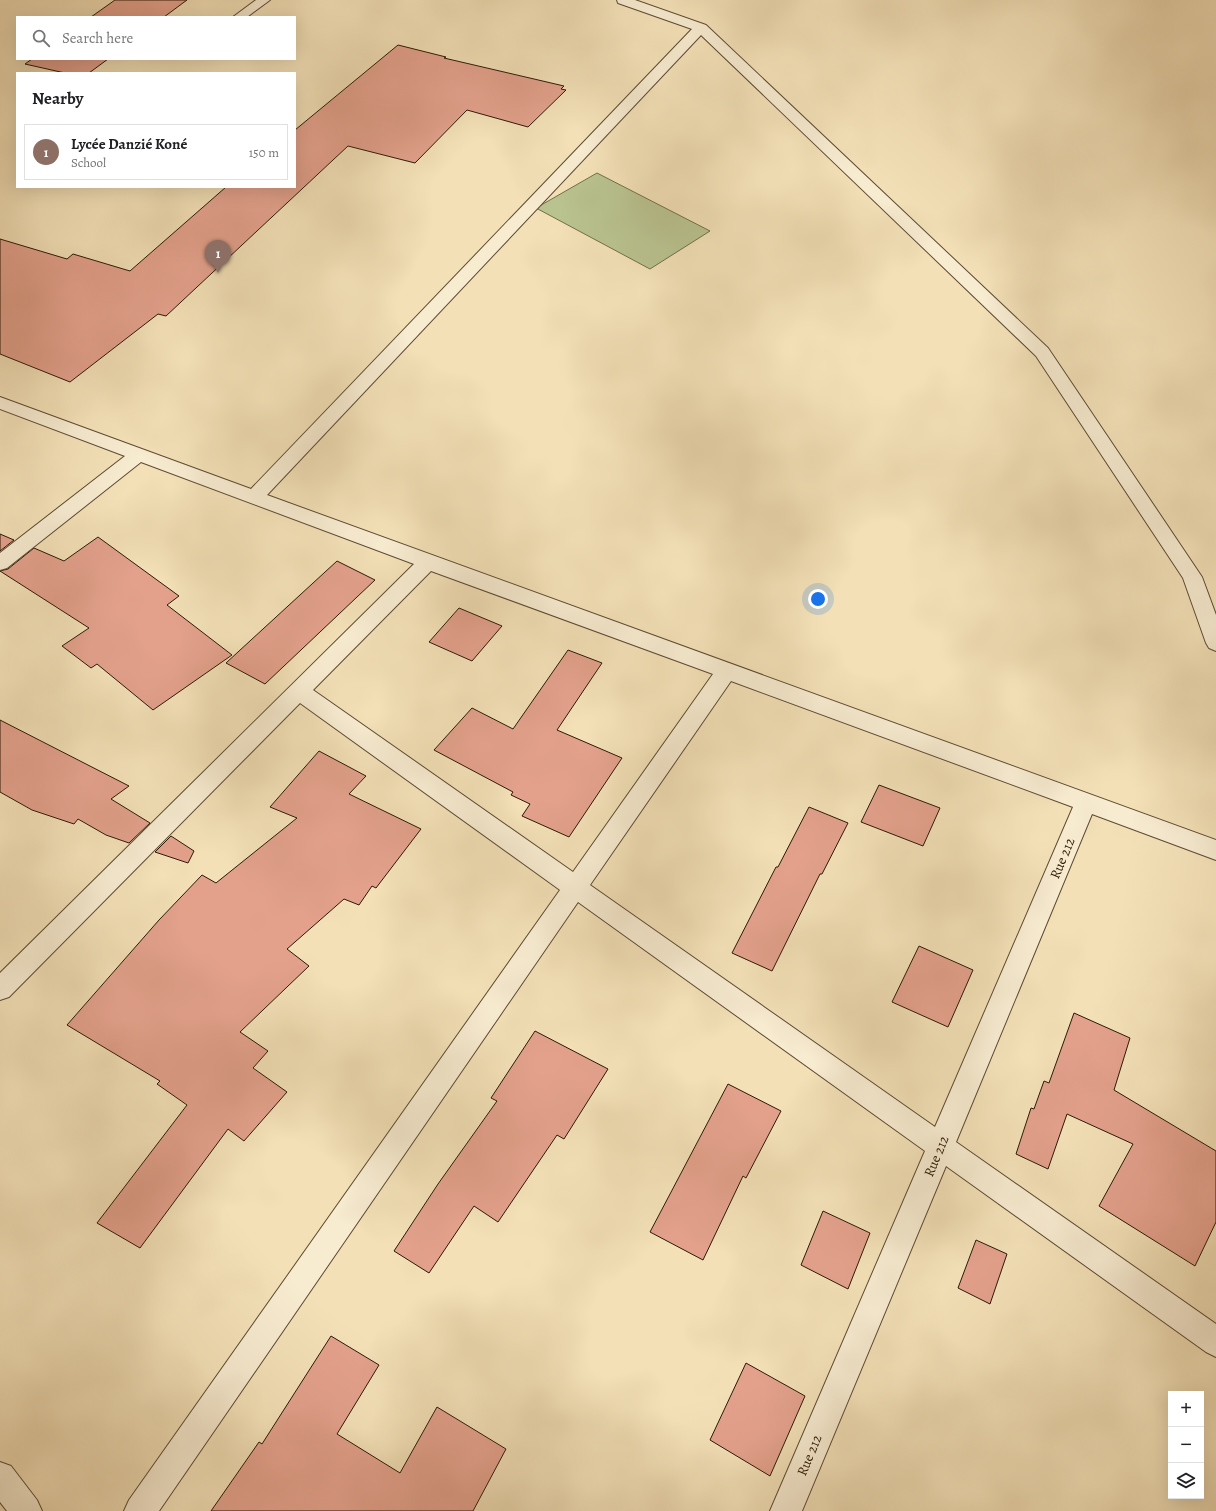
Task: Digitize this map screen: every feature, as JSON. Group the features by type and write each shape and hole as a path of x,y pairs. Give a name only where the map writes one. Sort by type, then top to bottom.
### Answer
{"street":[{"path":"623,0 701,28 1042,352 1192,577 1216,643"},
{"path":"255,497 701,28"},
{"path":"0,403 428,562 727,670 1216,850"},
{"path":"0,563 139,454"},
{"path":"0,988 428,562"},
{"path":"140,1511 727,670"},
{"path":"299,691 1216,1342"},
{"name":"Rue 212","path":"786,1511 1086,802"},
{"path":"0,1477 26,1511"}],"lane":[{"path":"241,16 264,0"}],"green space":[{"path":"597,173 710,231 650,269 536,208"}],"building":[{"path":"115,0 187,0 165,16 92,16"},
{"path":"398,45 446,57 444,58 564,86 561,89 566,90 528,127 467,110 415,163 348,146 166,316 158,314 70,382 0,354 0,239 67,259 73,254 130,271 225,188 296,188 296,129"},
{"path":"31,60 107,60 90,72 61,72 25,64"},
{"path":"0,534 14,540 0,551"},
{"path":"98,537 179,596 167,605 232,655 153,710 97,664 91,668 62,646 89,628 0,571 8,569 34,548 64,561"},
{"path":"337,561 375,580 265,684 226,663"},
{"path":"459,608 502,626 472,661 429,642"},
{"path":"568,650 602,663 557,730 622,758 569,837 522,816 530,804 511,795 513,792 434,750 472,708 513,729"},
{"path":"0,720 129,786 111,799 150,823 129,843 106,835 78,819 74,824 32,810 0,792"},
{"path":"319,751 366,776 349,794 421,829 376,888 372,886 359,905 344,899 287,949 309,966 240,1032 268,1051 253,1068 287,1092 244,1141 228,1129 140,1248 97,1223 187,1105 157,1084 160,1081 67,1025 159,920 202,875 216,883 297,818 270,807"},
{"path":"879,785 940,808 923,846 861,822"},
{"path":"809,807 848,823 822,874 820,874 772,971 732,953"},
{"path":"171,836 194,851 188,863 155,852"},
{"path":"919,946 973,970 948,1027 892,1002"},
{"path":"1074,1013 1130,1038 1114,1090 1216,1151 1216,1222 1195,1266 1099,1206 1133,1144 1067,1114 1048,1169 1016,1154 1031,1108 1034,1109 1044,1081 1049,1083"},
{"path":"535,1031 608,1069 564,1139 557,1135 498,1222 474,1206 429,1273 394,1251 438,1184 497,1101 491,1098"},
{"path":"728,1084 781,1111 746,1178 743,1176 703,1260 650,1232"},
{"path":"823,1211 870,1233 848,1289 801,1265"},
{"path":"976,1240 1007,1254 990,1304 958,1288"},
{"path":"331,1336 379,1365 337,1434 400,1473 437,1407 506,1449 473,1511 211,1511 259,1442 262,1444"},
{"path":"746,1363 805,1396 770,1476 710,1440"}],"place":[{"name":"Lycée Danzié Koné","path":"218,273"}]}
